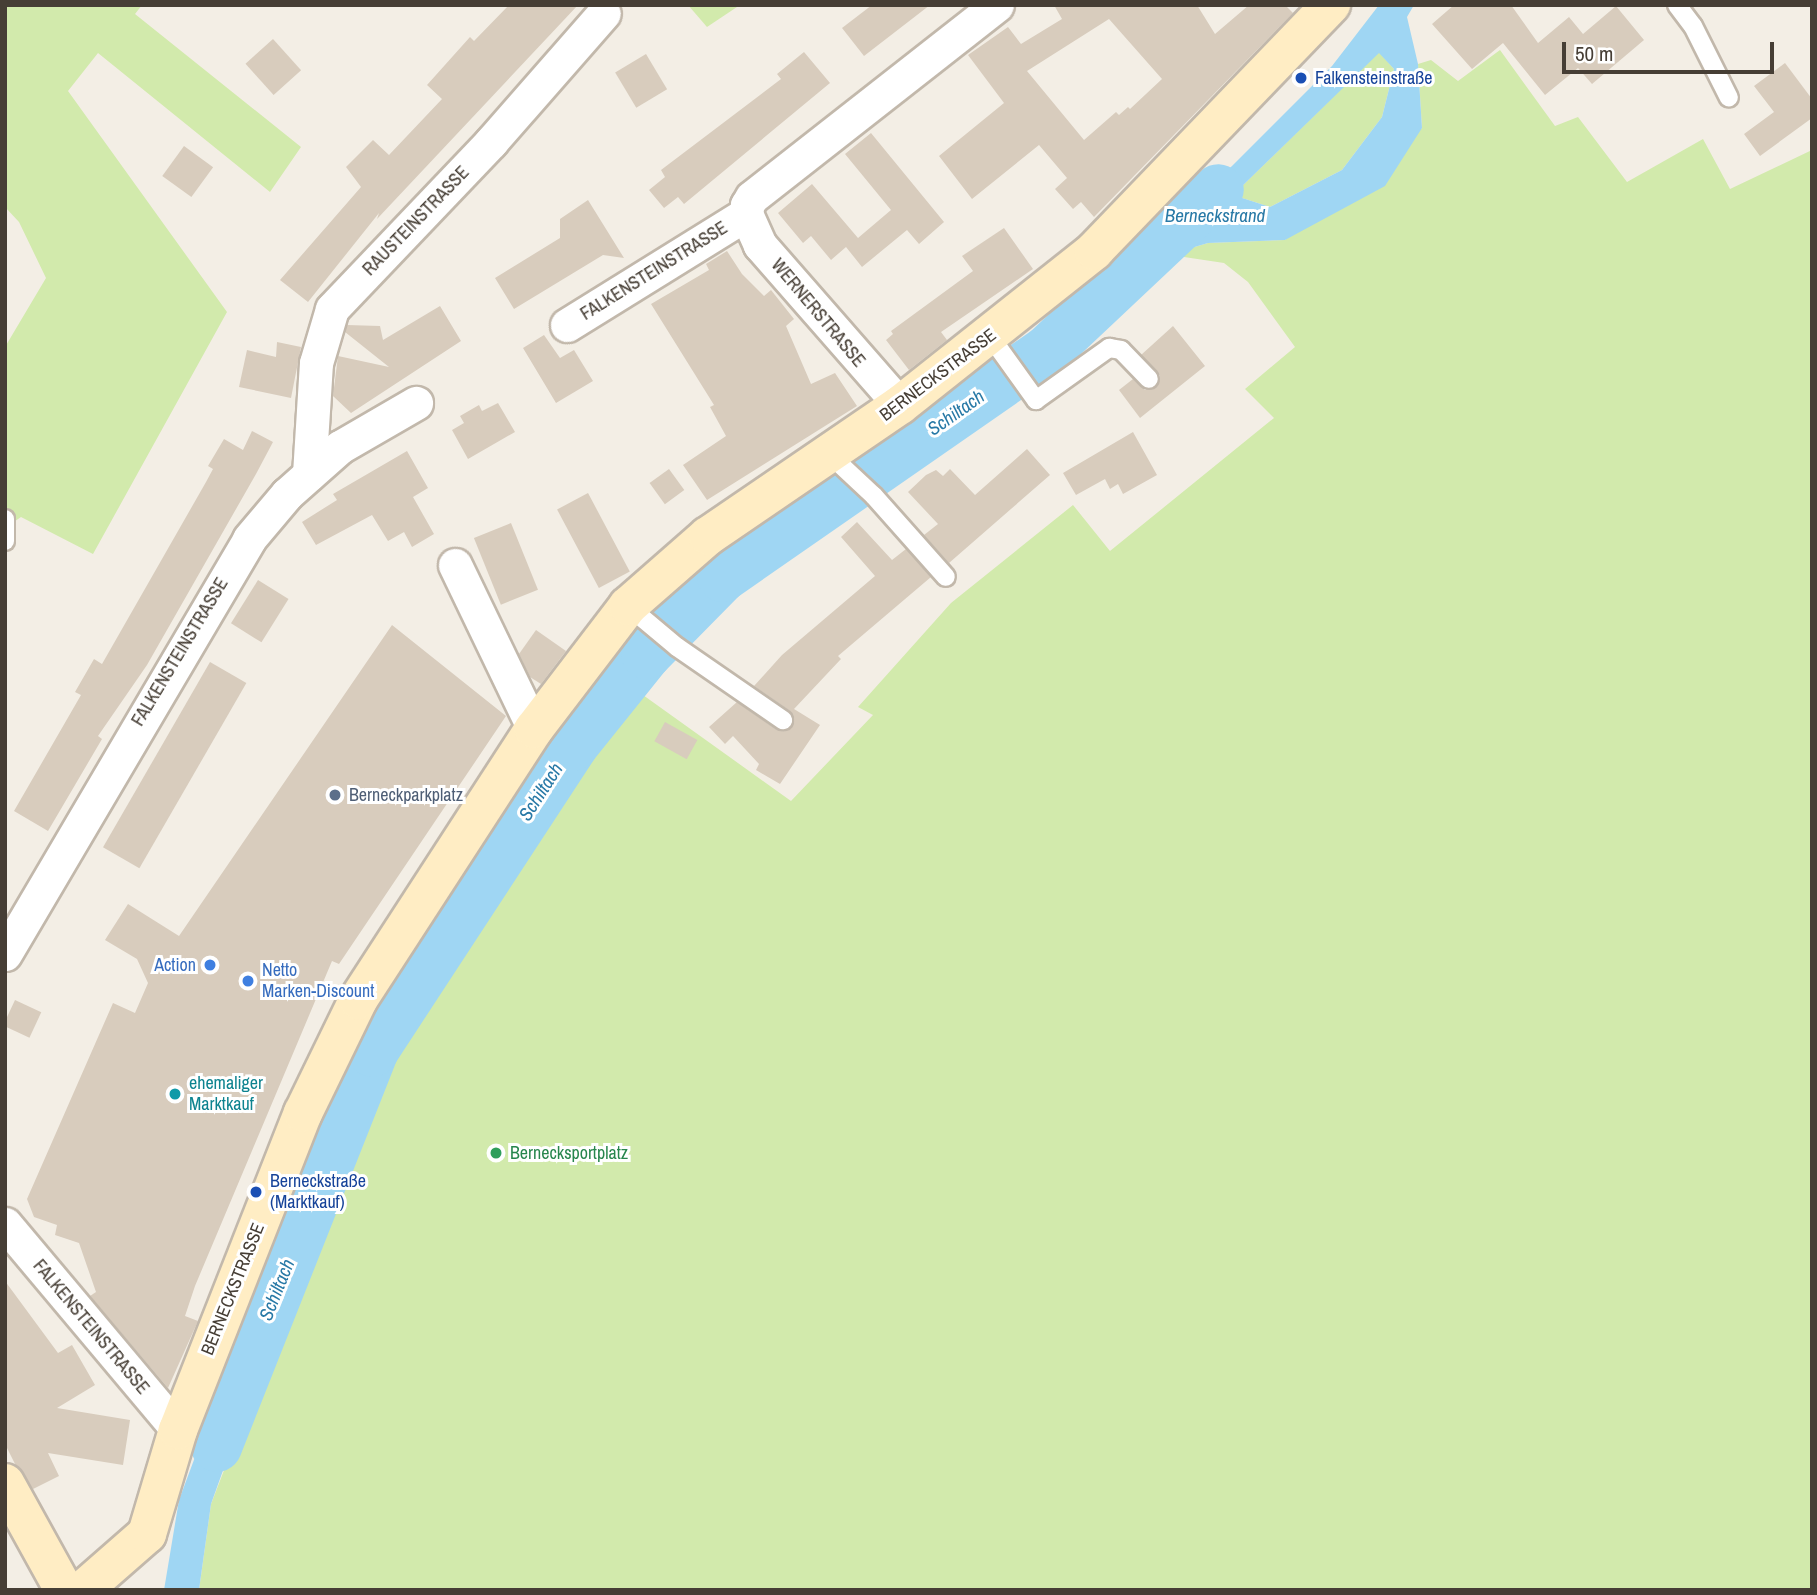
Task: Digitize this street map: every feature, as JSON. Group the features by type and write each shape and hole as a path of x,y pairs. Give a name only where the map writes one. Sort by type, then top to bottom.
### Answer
{"main road":[{"name":"BERNECKSTRASSE","path":"83,1590 147,1534 178,1430 303,1113 358,1000 534,729 708,536 836,461 900,405 997,347 1094,251 1331,5"},
{"path":"5,1483 64,1590"}],"street":[{"name":"FALKENSTEINSTRASSE","path":"567,325 746,214 751,197 997,5"},
{"name":"RAUSTEINSTRASSE","path":"309,474 316,363 332,309 491,142 602,9"},
{"name":"WERNERSTRASSE","path":"746,214 760,246 900,405"},
{"name":"FALKENSTEINSTRASSE","path":"5,954 219,583 249,539 309,474 372,426 416,403"},
{"path":"455,565 534,729"},
{"name":"FALKENSTEINSTRASSE","path":"5,1224 178,1430"}],"lane":[{"path":"1677,5 1693,26 1729,98"},
{"path":"997,347 1036,400 1109,348 1121,350 1149,379"},
{"path":"836,461 874,496 946,577"},
{"path":"5,541 6,517"},
{"path":"637,613 677,647 783,720"}],"green space":[{"path":"5,5 142,5 135,14 301,147 270,192 98,53 68,91 227,312 93,554 21,517 5,528 5,347 46,278 19,222 5,207"},
{"path":"688,5 740,5 707,27"},
{"path":"1500,50 1555,126 1578,117 1627,182 1703,139 1730,189 1812,150 1812,1590 199,1590 211,1504 378,1072 636,690 791,801 873,715 858,707 951,603 1073,505 1110,551 1274,418 1245,389 1295,347 1248,282 1224,263 1184,257 1181,251 1208,243 1285,240 1422,128 1418,64 1431,60 1458,81"},
{"path":"1379,52 1394,69 1382,117 1342,170 1270,207 1233,195"}],"water":[{"name":"Berneckstrand","path":"1379,5 1414,5 1407,17 1418,64 1422,128 1385,186 1285,240 1208,243 1181,251 1160,229 1232,166 1332,66","holes":["1379,53 1394,69 1382,117 1342,170 1270,207 1233,195"]},
{"path":"226,1374 254,1384 211,1504 199,1590 164,1590 179,1500"}],"building":[{"path":"509,5 578,5 377,219 379,213 308,302 280,280 361,187 346,167 373,140 389,155 442,99 427,85 470,37 474,41"},
{"path":"872,5 930,5 864,56 842,28"},
{"path":"1054,5 1197,5 1215,34 1249,5 1285,5 1293,13 1094,217 1081,202 1073,209 1055,189 1067,178 1039,145 972,199 939,156 1004,103 968,55 1008,27 1021,44 1062,19","holes":["1109,19 1162,79 1130,109 1128,107 1119,115 1116,112 1084,140 1027,71"]},
{"path":"1454,5 1511,5 1538,43 1569,17 1583,34 1616,6 1644,40 1592,84 1578,68 1545,95 1503,43 1472,69 1432,24"},
{"path":"273,39 301,70 274,95 246,64"},
{"path":"804,52 830,83 684,204 678,197 664,208 649,190 665,177 661,170 781,79 777,74"},
{"path":"646,54 667,89 636,108 615,73"},
{"path":"1785,63 1812,99 1812,118 1760,156 1744,134 1774,112 1754,86"},
{"path":"871,133 944,222 919,244 907,230 862,267 846,247 831,260 811,236 803,243 778,213 812,184 858,238 891,210 845,154"},
{"path":"184,146 213,167 191,197 162,176"},
{"path":"588,200 624,258 603,255 514,309 495,278 560,238 560,219"},
{"path":"1004,228 1033,269 941,332 947,340 909,370 886,340 893,334 891,331 973,271 962,256"},
{"path":"727,251 742,274 764,296 771,290 794,319 786,326 811,384 835,373 857,406 707,500 683,465 726,436 710,407 714,405 651,304 709,270 706,264"},
{"path":"440,306 461,341 351,413 333,396 338,356 389,367 345,332 347,325 380,326 383,340"},
{"path":"1173,326 1205,366 1140,418 1119,390 1133,379 1145,390 1157,387 1160,376 1141,355"},
{"path":"544,335 560,358 574,350 593,381 556,403 523,348"},
{"path":"277,342 301,347 291,398 239,387 247,350 276,357"},
{"path":"498,403 515,432 468,459 452,430 464,423 460,416 479,405 482,411"},
{"path":"252,431 273,442 147,665 98,736 102,739 48,831 14,811 81,695 75,692 94,659 102,664 206,482 213,469 208,466 224,439 243,450"},
{"path":"1133,432 1157,475 1123,494 1118,484 1110,489 1105,479 1076,495 1063,473"},
{"path":"1027,449 1050,475 949,563 924,535 938,524 908,492 926,475 936,470 943,476 950,469 975,495"},
{"path":"407,451 428,488 413,497 434,534 412,547 404,532 388,541 372,515 316,545 302,522 337,500 333,494"},
{"path":"669,469 684,490 665,504 650,483"},
{"path":"588,493 630,572 599,588 557,509"},
{"path":"857,522 892,560 906,549 931,577 838,656 841,659 794,709 820,725 780,784 756,770 759,764 733,736 725,744 709,727 737,702 777,730 792,727 790,711 754,686 782,655 875,576 841,537"},
{"path":"511,523 538,590 501,605 474,538"},
{"path":"258,580 289,599 262,642 231,623"},
{"path":"392,625 506,716 339,964 332,961 195,1286 185,1316 198,1321 168,1388 90,1296 96,1292 79,1243 55,1235 57,1225 34,1217 27,1199 113,1003 135,1013 148,983 137,959 105,940 128,904 179,936"},
{"path":"536,630 566,651 541,684 530,677 519,654"},
{"path":"210,662 246,683 139,868 103,847"},
{"path":"665,722 697,740 687,759 654,741"},
{"path":"15,1000 41,1012 29,1038 5,1026"},
{"path":"5,1281 58,1353 72,1345 95,1385 57,1408 130,1420 123,1465 48,1453 59,1476 33,1489 15,1464 5,1444"}],"waterway":[{"name":"Schiltach","path":"216,1446 372,1051 572,745 646,653 722,576 1046,351 1218,189"}],"place":[{"name":"Falkensteinstraße","path":"1301,78"},
{"name":"Berneckparkplatz","path":"335,795"},
{"name":"Action","path":"210,965"},
{"name":"Netto Marken-Discount","path":"248,981"},
{"name":"ehemaliger Marktkauf","path":"175,1094"},
{"name":"Bernecksportplatz","path":"496,1153"},
{"name":"Berneckstraße (Marktkauf)","path":"256,1192"}]}
